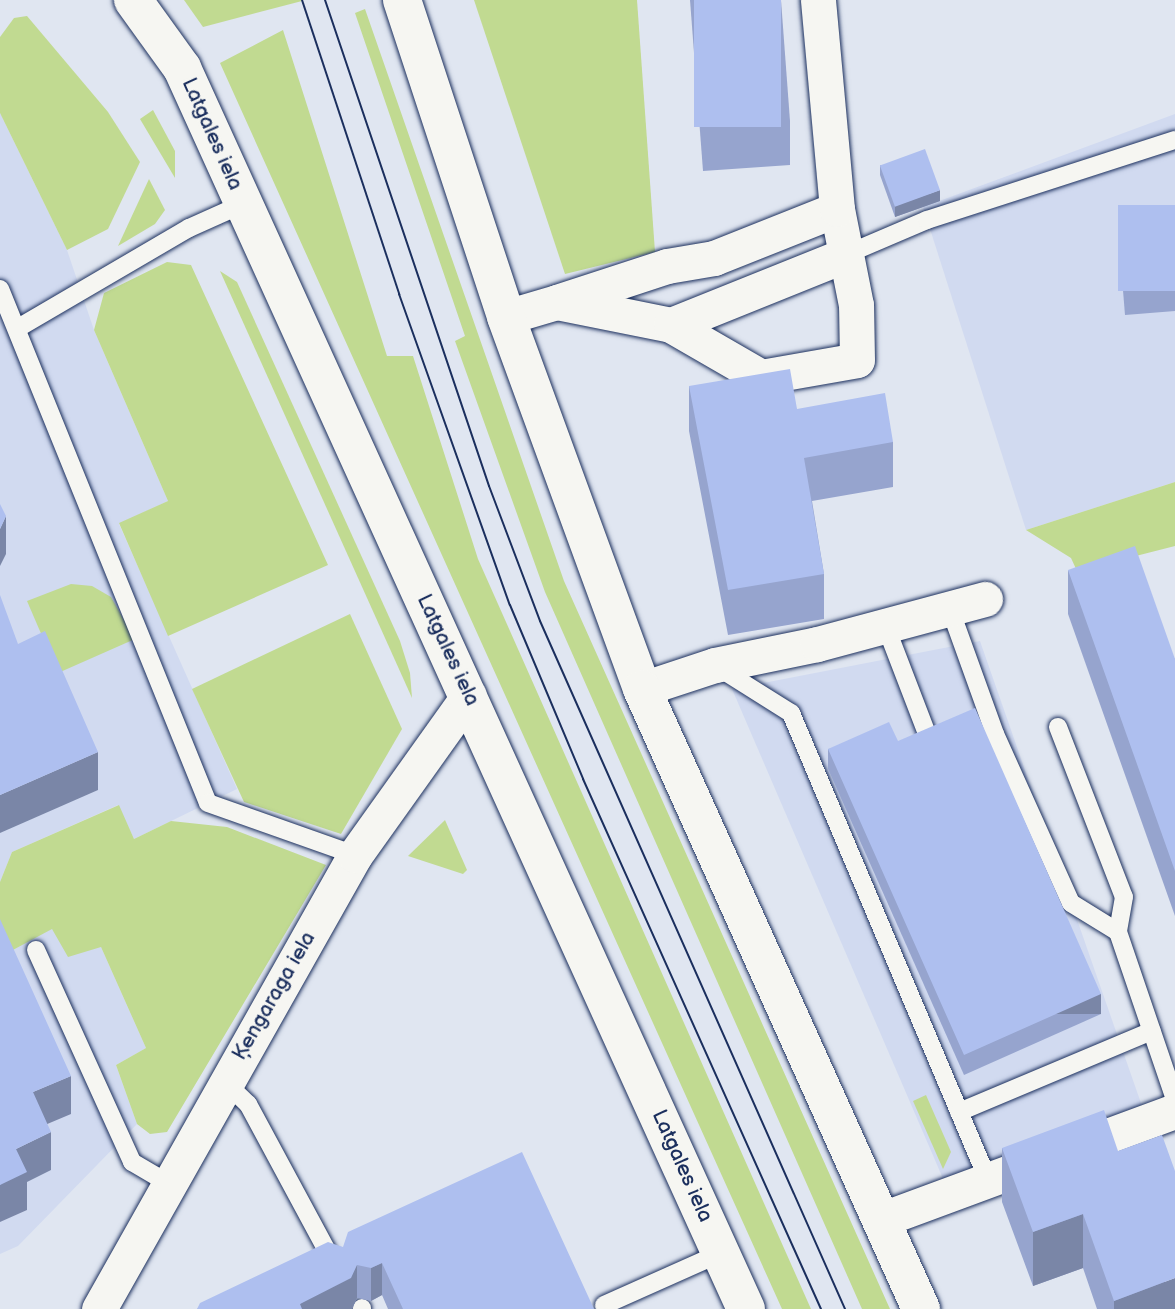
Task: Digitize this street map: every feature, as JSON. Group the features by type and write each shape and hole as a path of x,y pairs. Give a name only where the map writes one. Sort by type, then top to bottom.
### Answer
{"highway":[{"name":"Latgales iela","path":"133,0 182,68 746,1309"},
{"path":"402,0 506,317 642,689 920,1309"}],"street":[{"path":"556,302 671,325 761,377 857,360 856,305 837,209 818,0"},
{"path":"506,317 667,266 714,258 837,209"},
{"path":"671,325 845,255"},
{"path":"642,689 715,665 886,627 985,599"},
{"name":"Ķengaraga iela","path":"99,1309 355,855 469,695"},
{"path":"880,1220 1175,1111"}],"lane":[{"path":"845,255 927,220 1175,140"},
{"path":"18,328 189,228 243,204"},
{"path":"0,289 208,803 355,855"},
{"path":"950,609 995,734 1070,903 1118,932"},
{"path":"886,627 926,731"},
{"path":"715,665 792,713 988,1180"},
{"path":"1058,727 1124,897 1118,932 1175,1099"},
{"path":"36,950 132,1162 168,1183"},
{"path":"959,1112 1152,1031"},
{"path":"225,1082 248,1104 338,1270"},
{"path":"604,1305 721,1253"}],"shaded area":[{"path":"0,113 67,250 94,330 168,501 119,524 237,789 134,839 118,805 12,852 0,882"},
{"path":"1175,114 1175,482 1026,530 923,207"},
{"path":"980,641 1142,1106 944,1181 732,689"},
{"path":"0,928 52,929 101,947 146,1048 116,1065 137,1124 18,1246 0,1254"}],"green space":[{"path":"184,0 302,0 302,1 203,27"},
{"path":"474,0 637,0 655,252 565,274"},
{"path":"365,9 564,581 890,1309 862,1309 545,592 455,341 465,336 355,13"},
{"path":"27,16 108,112 140,162 108,229 67,250 0,113 0,37 14,18"},
{"path":"283,30 387,356 413,356 478,559 811,1309 782,1309 220,63"},
{"path":"153,110 175,151 175,178 140,119"},
{"path":"149,179 165,210 155,224 118,246"},
{"path":"167,262 191,265 328,565 168,636 119,523 168,501 94,330 104,293"},
{"path":"220,271 237,282 400,641 410,673 412,698"},
{"path":"1175,482 1175,546 1077,571 1071,558 1026,530"},
{"path":"71,584 92,586 111,597 135,639 58,673 27,601"},
{"path":"350,614 402,729 341,834 244,802 192,689"},
{"path":"119,805 134,839 171,821 227,827 326,865 167,1132 150,1134 137,1124 116,1065 146,1048 101,947 68,957 52,929 11,951 0,928 0,882 12,852"},
{"path":"445,820 467,870 463,874 408,856"},
{"path":"926,1095 951,1152 943,1169 913,1101"}],"building":[{"path":"694,0 781,0 781,127 694,127"},
{"path":"925,149 940,190 895,207 880,165"},
{"path":"1118,205 1175,205 1175,291 1118,291"},
{"path":"790,369 797,409 885,393 893,442 804,458 824,574 728,590 689,386"},
{"path":"0,504 6,516 0,529"},
{"path":"1135,546 1175,659 1175,871 1068,570"},
{"path":"0,595 18,644 45,631 98,752 0,795"},
{"path":"975,708 1101,994 964,1055 828,749 889,722 898,741"},
{"path":"0,919 71,1076 33,1092 51,1132 16,1149 27,1172 0,1185"},
{"path":"1104,1110 1118,1151 1162,1135 1175,1171 1175,1278 1114,1301 1083,1214 1033,1232 1002,1148"},
{"path":"522,1152 594,1309 403,1309 382,1263 371,1268 357,1265 351,1278 300,1304 302,1309 197,1309 200,1303 328,1242 343,1247 348,1232"}],"tram line":[{"path":"302,0 399,294 510,605 583,779 821,1309"},
{"path":"325,0 489,486 540,621 845,1309"}]}
